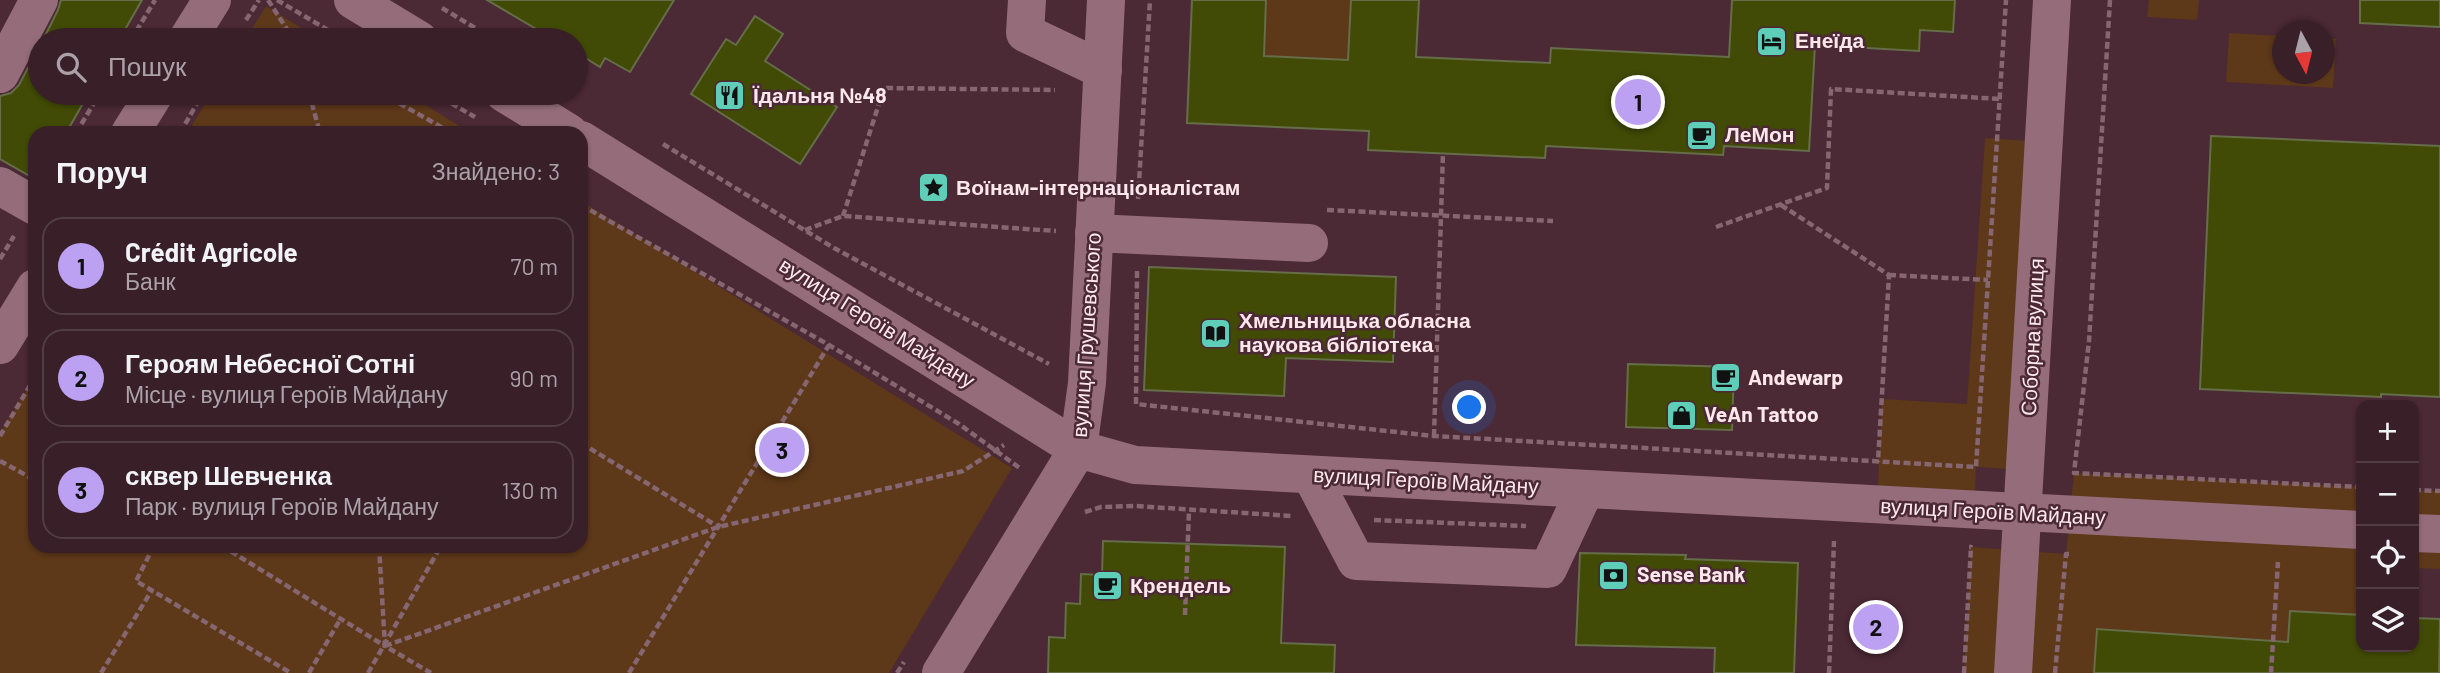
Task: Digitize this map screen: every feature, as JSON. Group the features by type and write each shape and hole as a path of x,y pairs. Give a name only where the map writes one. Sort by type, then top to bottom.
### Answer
{"street":[{"path":"0,74 39,0"},
{"path":"194,28 212,0"},
{"path":"353,0 399,28"},
{"path":"1027,0 1025,33 1103,70"},
{"name":"вулиця Грушевського","path":"941,673 1078,449 1087,383 1106,0"},
{"name":"Соборна вулиця","path":"2012,673 2052,0"},
{"path":"134,126 148,105"},
{"path":"491,106 549,126"},
{"name":"вулиця Героїв Майдану","path":"588,144 1078,449 1135,465 2356,530"},
{"path":"0,186 28,202"},
{"path":"1094,233 1309,243"},
{"path":"0,345 28,299"},
{"path":"1311,475 1356,561 1548,569 1585,490"},
{"path":"2419,533 2440,534"}],"path":[{"path":"138,28 156,0"},
{"path":"268,0 286,28"},
{"path":"277,0 324,28"},
{"path":"1136,404 1434,436 1976,467 2006,0"},
{"path":"2110,0 2089,341 2074,473 2356,487"},
{"path":"440,7 475,28"},
{"path":"843,215 884,88 1063,91"},
{"path":"1717,228 1827,188 1831,89 2000,99"},
{"path":"80,126 93,105"},
{"path":"184,126 197,105"},
{"path":"312,105 318,126"},
{"path":"402,105 440,126"},
{"path":"656,139 805,230 1048,366"},
{"path":"1434,436 1443,153"},
{"path":"1781,205 1889,275 1988,280"},
{"path":"588,209 829,345 959,424 1021,470 1018,459"},
{"path":"805,230 843,215 1056,231"},
{"path":"1441,215 1553,221"},
{"path":"1878,461 1889,275"},
{"path":"629,673 829,345"},
{"path":"0,436 28,389"},
{"path":"385,646 718,527 963,471 1013,439"},
{"path":"588,447 718,527"},
{"path":"0,461 28,476"},
{"path":"2419,490 2440,491"},
{"path":"1185,615 1189,510"},
{"path":"1829,673 1833,541"},
{"path":"1964,673 1971,547"},
{"path":"150,553 136,581 290,673"},
{"path":"234,553 431,673"},
{"path":"379,553 385,646"},
{"path":"368,673 437,553"},
{"path":"2055,673 2066,554"},
{"path":"2271,673 2278,561"},
{"path":"102,673 152,590"},
{"path":"309,673 341,618"},
{"path":"897,673 911,650"}],"shaded area":[{"path":"1266,0 1351,0 1348,60 1264,56"},
{"path":"2149,0 2199,0 2197,20 2147,17"},
{"path":"266,6 302,28 252,28"},
{"path":"2229,33 2272,35 2272,84 2333,84 2333,88 2226,82"},
{"path":"204,105 426,105 460,126 191,126"},
{"path":"1985,138 2029,141 2009,469 1976,467 1975,492 1878,487 1882,399 1967,404"},
{"path":"588,205 1012,468 889,673 0,673 0,433 28,387 28,553 588,553"},
{"path":"2074,473 2356,487 2356,615 2290,611 2287,673 1964,673 1971,547 2066,554"},
{"path":"2419,490 2440,491 2440,569 2419,568"}],"building":[{"path":"61,0 142,0 126,28 49,28"},
{"path":"487,0 674,0 630,72 605,58 600,67 588,60 588,28 535,28"},
{"path":"1192,0 1266,0 1264,56 1348,60 1351,0 1419,0 1416,57 1550,63 1551,48 1729,57 1732,0 1955,0 1953,32 1920,30 1919,51 1815,45 1809,151 1724,146 1723,155 1546,146 1545,158 1368,150 1369,131 1187,123"},
{"path":"2360,0 2440,0 2440,27 2360,23"},
{"path":"755,16 783,34 765,61 837,107 800,164 691,94 726,39 736,45"},
{"path":"28,68 28,105 82,105 70,126 28,126 28,175 0,159 0,96 11,93 19,85"},
{"path":"2211,136 2440,146 2440,397 2200,389"},
{"path":"1149,267 1396,277 1393,362 1286,358 1284,396 1144,390"},
{"path":"1628,364 1734,367 1732,430 1626,427"},
{"path":"1103,541 1285,547 1281,643 1335,645 1334,673 1048,673 1049,637 1065,638 1066,603 1080,604 1081,574 1102,575"},
{"path":"1580,553 1686,555 1685,559 1798,563 1794,673 1714,673 1715,648 1576,645"},
{"path":"2290,611 2356,615 2356,652 2419,652 2419,618 2440,619 2439,673 2094,673 2097,629 2288,642"}],"place":[{"name":"Енеїда","path":"1772,41"},
{"name":"Їдальня №48","path":"730,96"},
{"name":"Crédit Agricole","path":"1638,102"},
{"name":"ЛеМон","path":"1702,135"},
{"name":"Воїнам-інтернаціоналістам","path":"933,188"},
{"name":"Хмельницька обласна наукова бібліотека","path":"1216,333"},
{"name":"Andewarp","path":"1725,378"},
{"name":"VeAn Tattoo","path":"1681,415"},
{"name":"сквер Шевченка","path":"782,450"},
{"name":"Sense Bank","path":"1614,575"},
{"name":"Крендель","path":"1107,586"},
{"name":"Героям Небесної Сотні","path":"1876,627"}]}
